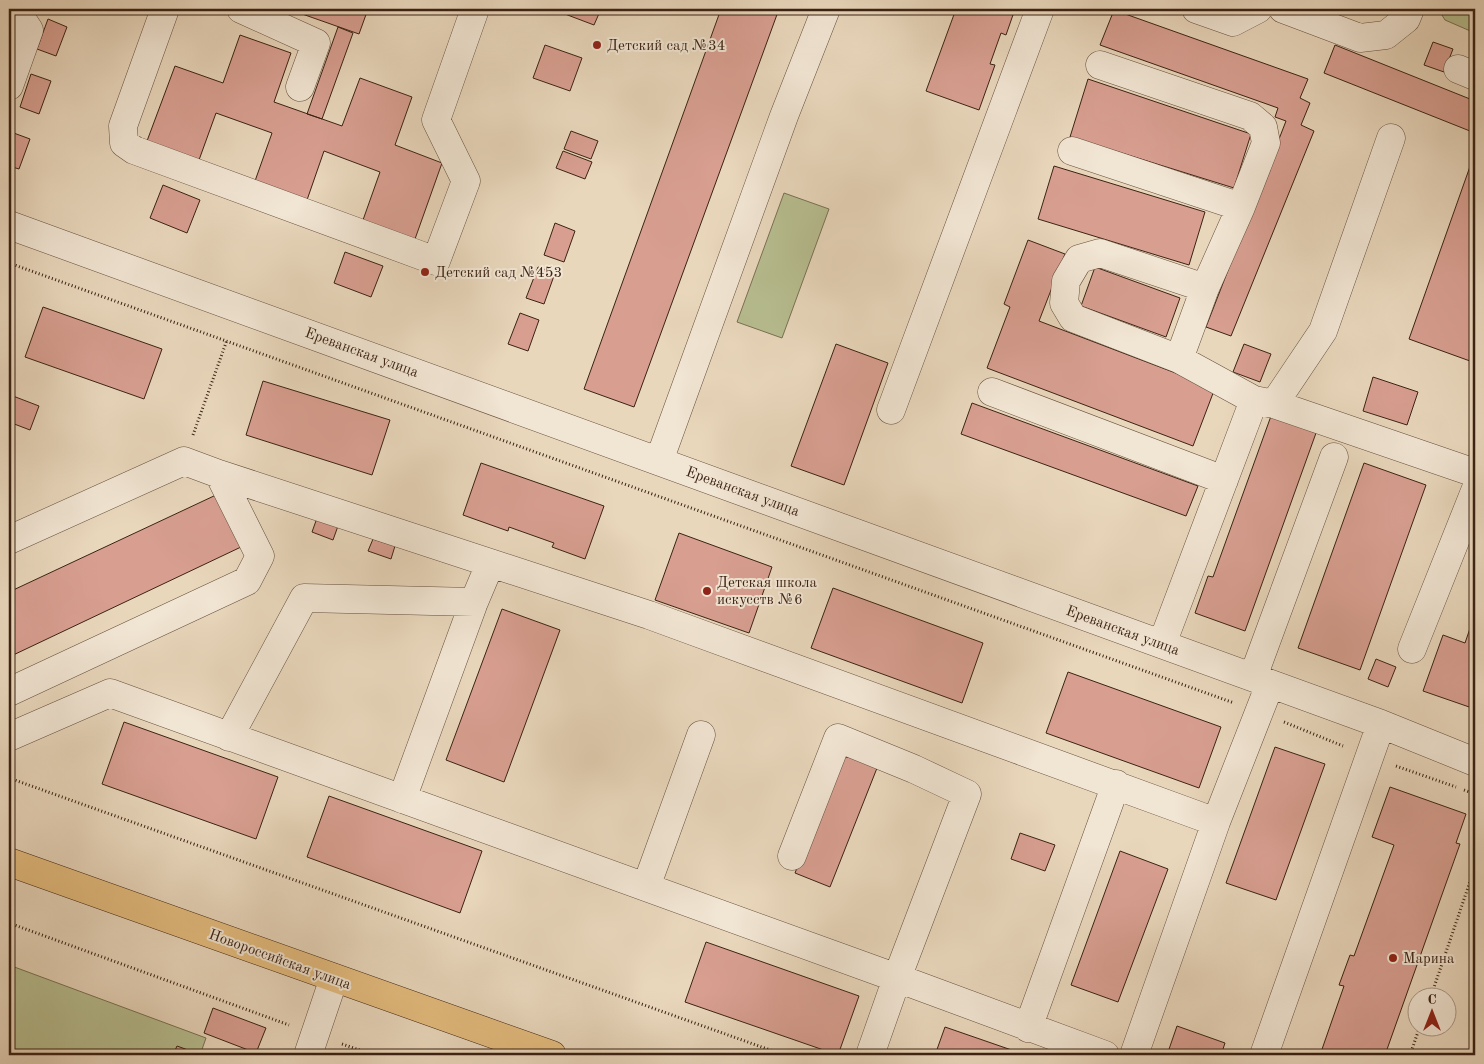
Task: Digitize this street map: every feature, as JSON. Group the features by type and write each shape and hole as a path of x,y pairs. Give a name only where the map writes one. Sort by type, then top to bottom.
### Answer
{"main road":[{"name":"Новороссийская улица","path":"9,862 552,1055"}],"street":[{"path":"165,9 123,126 124,143 134,150 436,261 466,181 436,120 475,9"},
{"path":"241,9 316,43 300,88"},
{"path":"659,460 784,116 826,9"},
{"path":"892,410 1040,9"},
{"path":"1196,9 1233,22 1258,9"},
{"path":"1283,9 1360,38 1386,35 1406,19 1410,9"},
{"path":"9,86 29,30 16,12"},
{"path":"1100,65 1250,116 1264,127 1266,143 1241,207 1205,288 1179,359"},
{"path":"1162,644 1224,480 1264,402 1323,331 1391,138"},
{"path":"1072,151 1241,207"},
{"name":"Ереванская улица","path":"9,225 1261,680 1381,724 1475,762"},
{"path":"1205,288 1100,253 1079,259 1066,281 1064,303 1073,318 1179,359 1264,402 1475,473"},
{"path":"992,392 1224,480"},
{"path":"1134,1055 1216,822 1259,712 1261,680 1334,457"},
{"path":"9,540 184,462 648,615 1216,822"},
{"path":"9,692 247,581 260,556 219,474"},
{"path":"1412,649 1475,491"},
{"path":"402,799 474,602 490,564"},
{"path":"229,738 304,598 474,602"},
{"path":"9,737 110,694 1105,1055"},
{"path":"1264,1055 1381,724"},
{"path":"646,887 702,735"},
{"path":"792,856 838,738 914,769 967,794 897,978 870,1055"},
{"path":"1028,1028 1116,784"},
{"path":"312,1045 334,978"}],"path":[{"path":"9,263 1259,712 1369,756 1475,794"},
{"path":"184,462 239,308"},
{"path":"9,778 784,1055"},
{"path":"1434,986 1475,867"},
{"path":"9,924 312,1045 374,1055"},
{"path":"1410,1055 1417,1036"}],"green space":[{"path":"1442,9 1475,9 1475,33 1445,20 1440,12"},
{"path":"784,193 829,209 782,338 737,322"},
{"path":"9,965 206,1038 200,1055 9,1055"}],"building":[{"path":"288,9 368,9 359,34"},
{"path":"558,9 601,9 594,25 557,11"},
{"path":"721,9 779,9 634,407 584,389"},
{"path":"956,9 1015,9 1006,35 1001,33 990,64 995,65 979,110 926,91"},
{"path":"1114,10 1308,79 1300,98 1310,103 1301,125 1314,131 1231,336 1206,327 1286,121 1275,117 1278,108 1100,45"},
{"path":"48,19 67,27 56,56 37,49"},
{"path":"338,27 353,33 322,119 307,114"},
{"path":"240,35 291,53 274,102 342,126 360,78 412,97 395,145 442,163 415,239 363,220 380,172 324,151 307,200 255,181 272,133 216,113 199,160 147,141 175,66 223,83"},
{"path":"1433,42 1453,49 1444,72 1424,65"},
{"path":"545,45 582,58 570,91 533,78"},
{"path":"1335,45 1475,101 1475,133 1324,73"},
{"path":"31,74 51,81 39,114 20,107"},
{"path":"1088,79 1251,134 1234,188 1070,137"},
{"path":"571,131 598,141 591,159 564,149"},
{"path":"11,132 30,139 19,169 9,166 9,137"},
{"path":"563,151 592,162 585,179 556,168"},
{"path":"1473,158 1475,158 1475,346 1470,361 1409,339"},
{"path":"1054,166 1205,212 1189,265 1038,219"},
{"path":"163,185 200,200 187,233 150,218"},
{"path":"555,223 575,231 564,262 544,255"},
{"path":"1028,240 1065,254 1039,321 1215,388 1193,446 987,368 1010,307 1004,304"},
{"path":"345,252 383,266 371,297 334,283"},
{"path":"538,267 555,273 544,304 526,298"},
{"path":"1095,267 1180,298 1166,337 1081,306"},
{"path":"43,307 162,349 144,399 25,357"},
{"path":"520,313 539,320 528,351 508,344"},
{"path":"836,344 888,363 844,485 791,466"},
{"path":"1244,344 1271,354 1260,382 1233,372"},
{"path":"1373,377 1418,392 1407,425 1363,411"},
{"path":"263,381 390,420 372,475 246,435"},
{"path":"13,396 39,406 30,430 9,422 9,407"},
{"path":"972,403 1198,486 1186,516 961,434"},
{"path":"1271,416 1316,433 1245,631 1195,613 1208,576 1213,577"},
{"path":"481,463 604,506 585,559 552,547 554,543 509,527 508,531 463,515"},
{"path":"1364,463 1426,485 1360,670 1298,648"},
{"path":"216,495 241,547 9,657 9,592"},
{"path":"317,518 338,526 333,540 312,532"},
{"path":"679,533 772,567 749,633 655,600"},
{"path":"373,539 395,546 391,559 368,551"},
{"path":"833,588 983,643 962,703 811,648"},
{"path":"502,609 560,630 504,782 446,760"},
{"path":"1475,614 1475,709 1423,691 1443,635 1465,643"},
{"path":"1376,659 1396,667 1388,687 1368,679"},
{"path":"1068,672 1221,727 1199,788 1046,733"},
{"path":"124,722 278,777 256,839 102,784"},
{"path":"1275,747 1325,764 1276,900 1226,883"},
{"path":"844,749 879,763 830,887 795,873"},
{"path":"1390,787 1466,814 1456,843 1460,844 1410,986 1406,986 1406,996 1385,1055 1320,1055 1344,986 1339,985 1350,955 1354,956 1394,845 1372,837"},
{"path":"329,796 482,851 460,913 307,857"},
{"path":"1020,833 1055,845 1045,871 1011,859"},
{"path":"1120,851 1168,869 1118,1002 1071,985"},
{"path":"706,942 859,996 838,1055 685,1002"},
{"path":"213,1008 266,1028 256,1053 204,1033"},
{"path":"1177,1026 1225,1043 1221,1055 1167,1055"},
{"path":"945,1027 1026,1055 935,1055"},
{"path":"177,1046 199,1054 173,1055"}],"place":[{"name":"Детский сад №34","path":"597,45"},
{"name":"Детский сад №453","path":"425,272"},
{"name":"Детская школа искусств №6","path":"707,591"},
{"name":"Марина","path":"1393,958"}]}
